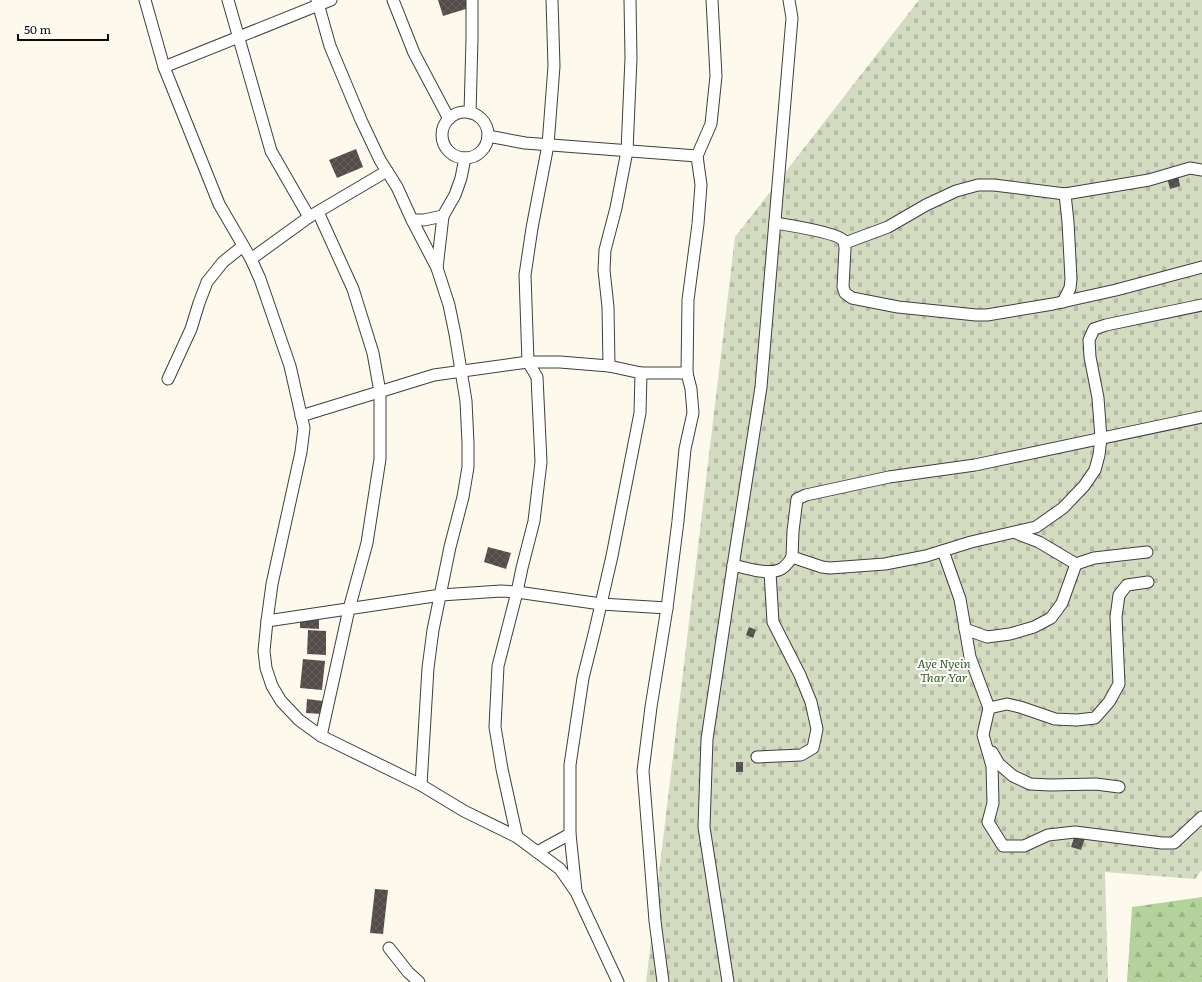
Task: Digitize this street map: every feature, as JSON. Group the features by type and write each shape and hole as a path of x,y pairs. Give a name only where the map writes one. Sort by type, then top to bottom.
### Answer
{"street":[{"path":"145,0 164,67 218,204 243,246 260,279 290,366 304,428 301,452 274,577 267,621 264,651 266,668 272,686 282,701 299,720 321,736 421,785 464,811 517,837 560,869 576,892 618,982"},
{"path":"228,0 271,151 313,214 353,289 373,353 380,392 380,459 367,543 349,609 321,736"},
{"path":"164,67 318,2 331,0"},
{"path":"393,0 414,53 449,119"},
{"path":"470,113 472,0"},
{"path":"517,837 502,769 495,726 498,666 534,521 541,462 537,377 528,362 526,269 532,228 548,145 554,66 552,0"},
{"path":"609,366 608,307 604,270 605,250 616,208 627,151 631,58 630,0"},
{"path":"663,982 655,921 643,771 651,707 667,608 685,450 693,413 691,389 687,373 688,300 698,224 701,185 697,156 710,124 716,76 712,0"},
{"path":"728,982 704,827 707,739 761,387 792,18 789,0"},
{"path":"318,2 330,46 377,154 397,187 437,268 449,305 462,371 466,401 468,467 433,630 428,668 421,785"},
{"path":"458,113 470,113 479,117 485,126 488,136 484,147 476,155 465,158 454,156 446,149 442,139 443,128 449,119 458,113"},
{"path":"488,136 525,143 697,156"},
{"path":"437,268 443,216 455,195 461,178 465,158"},
{"path":"845,243 888,227 926,205 956,191 978,185 994,185 1065,194 1149,180 1190,168 1202,170"},
{"path":"250,259 313,214 387,171"},
{"path":"1063,302 1070,288 1071,279 1065,194"},
{"path":"412,220 424,220 443,216"},
{"path":"775,223 800,227 837,236 842,239 845,243 842,286 845,294 852,298 898,307 988,316 1063,302 1116,290 1202,267"},
{"path":"168,379 191,328 207,282 223,262 243,246"},
{"path":"792,557 822,567 830,568 885,564 926,556 971,542 1036,527 1063,508 1084,486 1095,470 1101,438 1098,398 1090,356 1089,340 1094,329 1106,325 1202,305"},
{"path":"301,416 434,375 528,362 560,362 609,366 641,373 687,373"},
{"path":"576,892 570,834 570,766 583,678 601,604 640,413 641,373"},
{"path":"733,566 770,572 780,570 787,565 792,557 793,530 797,499 806,495 889,477 975,465 1202,417"},
{"path":"1016,532 1039,542 1076,564 1094,558 1147,552"},
{"path":"943,551 960,599 970,657 989,708 984,735 992,766 993,803 988,822 1003,846 1024,846 1048,835 1075,832 1162,843 1174,843 1202,817"},
{"path":"965,628 987,637 1010,634 1051,618 1062,603 1076,564"},
{"path":"758,757 801,755 813,748 817,729 810,702 800,675 773,622 770,572"},
{"path":"989,708 1007,704 1056,719 1078,720 1095,718 1109,702 1119,684 1116,617 1119,595 1127,585 1148,582"},
{"path":"267,621 441,595 501,591 601,604 667,608"},
{"path":"984,735 999,764 1013,776 1030,784 1096,784 1119,787"},
{"path":"537,852 570,834"},
{"path":"389,948 408,972 419,982"}],"green space":[{"name":"Aye Nyein Thar Yar","path":"919,0 1202,0 1202,870 1195,879 1105,872 1108,982 646,982 735,237"},
{"path":"1202,897 1202,982 1127,982 1132,907"}],"building":[{"path":"438,0 467,0 469,8 443,16"},
{"path":"356,149 363,167 337,178 329,160"},
{"path":"1178,175 1180,186 1170,189 1167,178"},
{"path":"488,547 511,553 506,569 484,562"},
{"path":"300,618 319,619 319,629 300,628"},
{"path":"749,627 756,630 753,638 746,635"},
{"path":"308,630 326,631 326,655 307,654"},
{"path":"303,659 325,661 322,690 300,688"},
{"path":"307,699 323,701 322,714 306,713"},
{"path":"736,762 743,762 743,772 736,772"},
{"path":"1075,835 1085,838 1081,850 1071,847"},
{"path":"375,889 388,890 383,934 370,933"}]}
